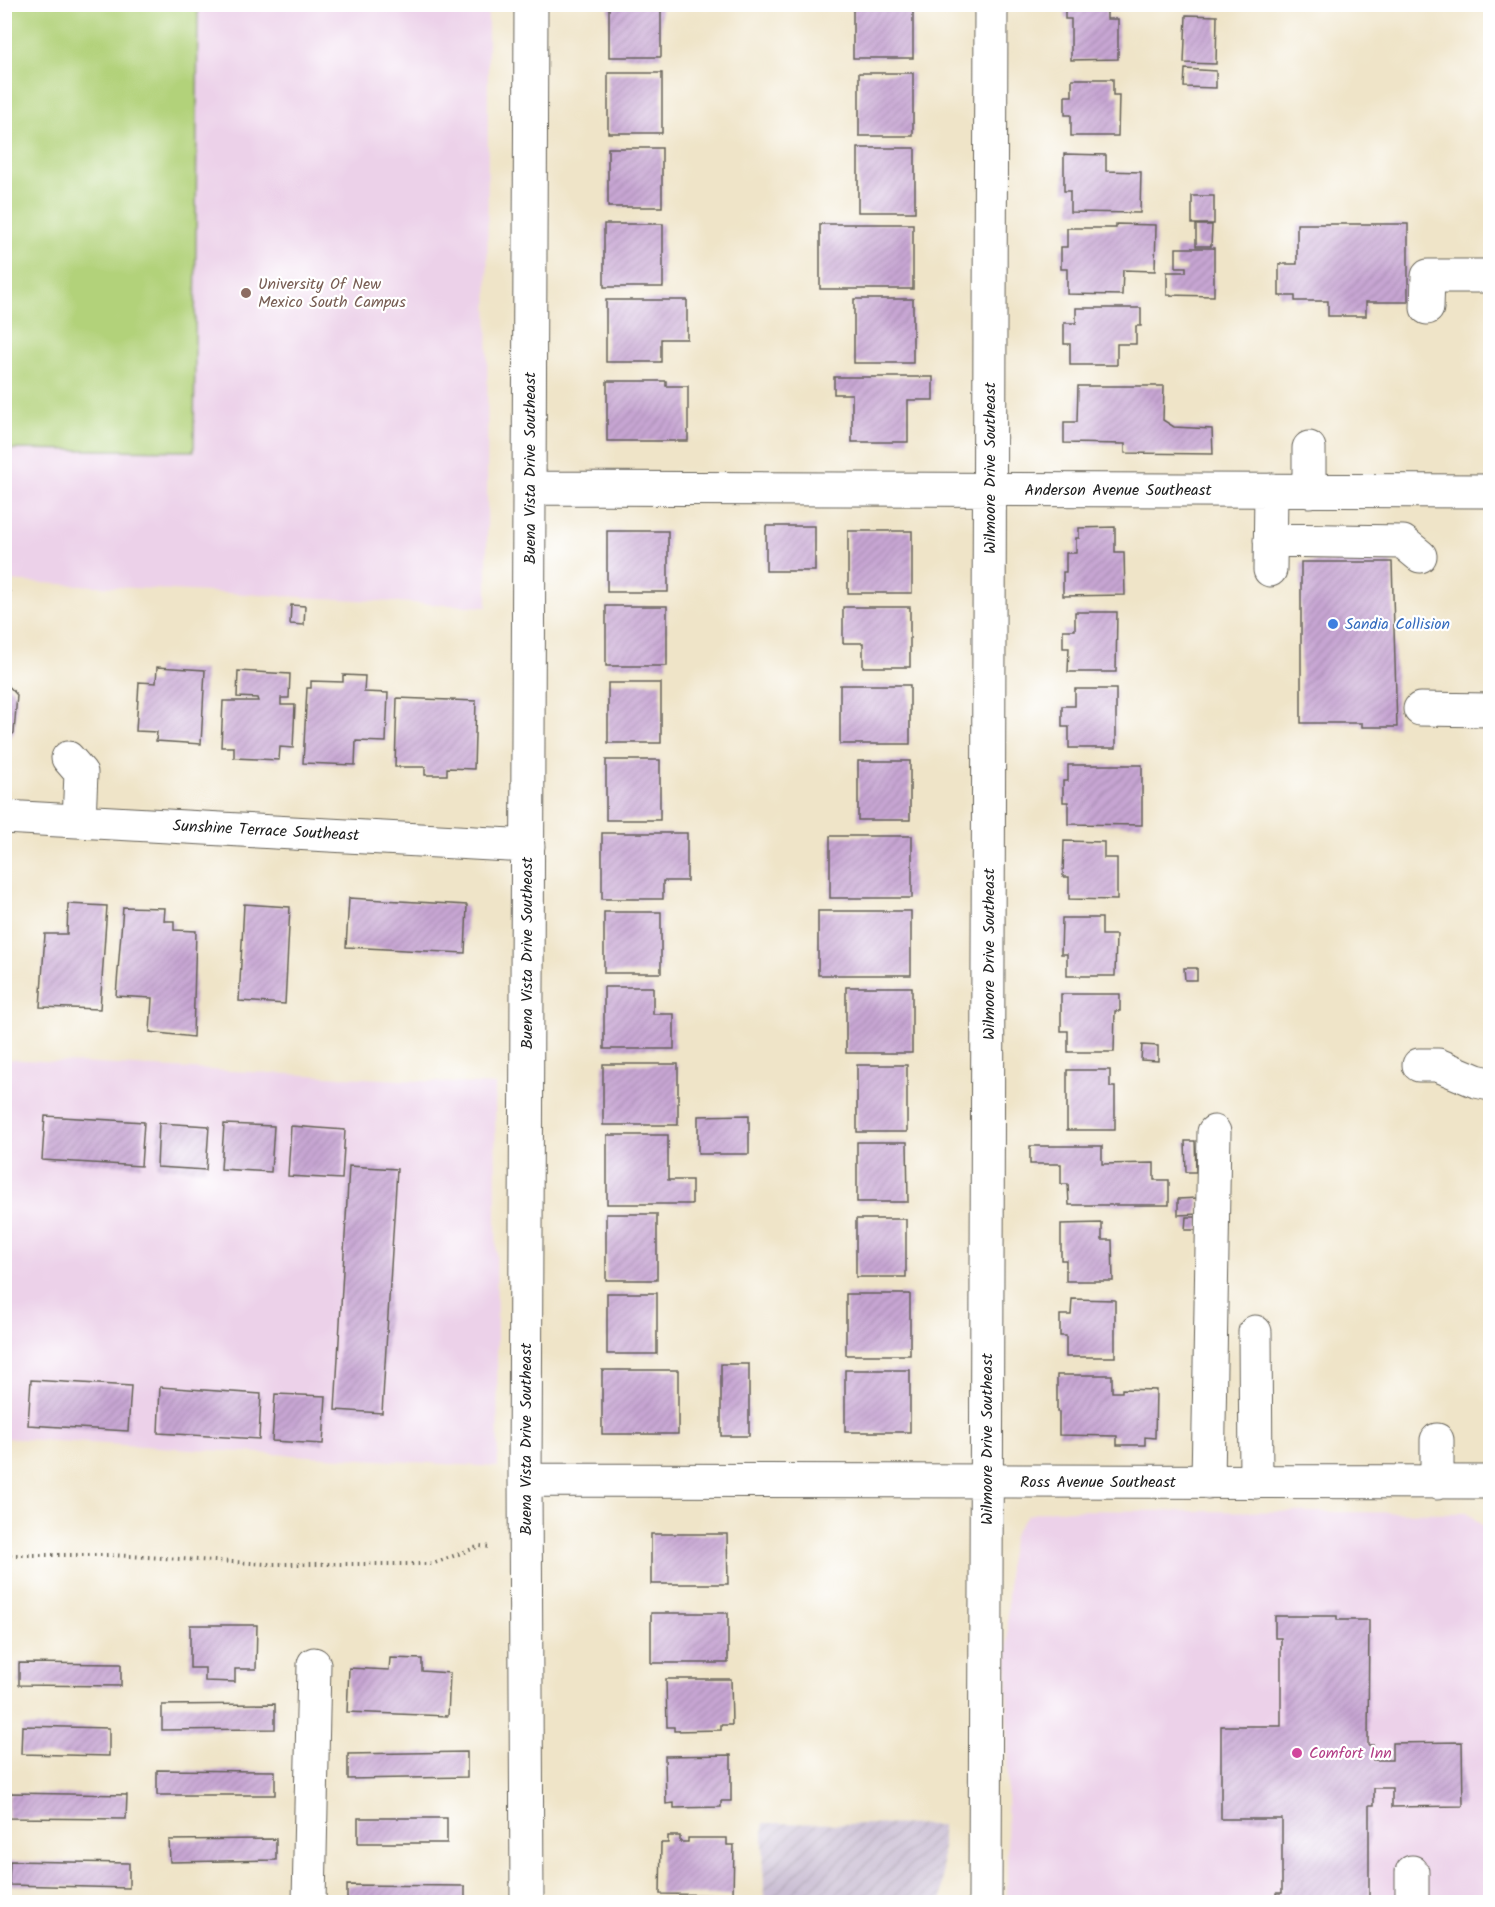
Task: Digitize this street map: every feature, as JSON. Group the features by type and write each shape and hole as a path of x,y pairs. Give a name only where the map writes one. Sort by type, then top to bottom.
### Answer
{"street":[{"name":"Buena Vista Drive Southeast","path":"527,1902 525,1480 531,4"},
{"name":"Wilmoore Drive Southeast","path":"985,1902 991,4"},
{"path":"1427,308 1428,276 1491,276"},
{"path":"1309,448 1309,491"},
{"name":"Anderson Avenue Southeast","path":"530,488 1491,491"},
{"path":"1270,490 1270,555 1403,542 1420,556"},
{"path":"1420,709 1491,710"},
{"path":"68,758 81,773 80,821"},
{"name":"Sunshine Terrace Southeast","path":"4,817 528,846"},
{"path":"1419,1065 1438,1065 1476,1081 1491,1084"},
{"path":"1208,1482 1214,1132"},
{"path":"1255,1332 1256,1482"},
{"path":"1437,1440 1437,1483"},
{"name":"Ross Avenue Southeast","path":"525,1480 1491,1482"},
{"path":"309,1902 314,1664"}],"path":[{"path":"4,1555 111,1555 268,1564 432,1564 480,1546 492,1547"}],"shaded area":[{"name":"University Of New Mexico South Campus","path":"4,5 488,5 487,607 5,581"},
{"path":"4,1059 495,1085 498,1467 5,1438"},
{"path":"1052,1510 1468,1513 1490,1533 1489,1902 1007,1902 1008,1563 1013,1535 1027,1515"},
{"path":"763,1823 942,1825 942,1902 764,1902"}],"green space":[{"path":"5,4 198,5 194,451 5,449"}],"building":[{"path":"609,4 661,4 661,57 609,57"},
{"path":"853,4 913,4 913,58 853,58"},
{"path":"1065,5 1107,5 1107,19 1118,19 1118,59 1071,60 1071,19 1065,19"},
{"path":"1186,15 1217,16 1216,64 1184,63"},
{"path":"1185,69 1216,71 1216,88 1184,87"},
{"path":"608,73 662,73 662,133 608,133"},
{"path":"859,73 913,73 913,136 859,136"},
{"path":"1072,79 1113,79 1113,95 1119,95 1118,136 1071,136 1071,115 1065,115 1065,96 1072,96"},
{"path":"608,148 662,148 662,207 608,207"},
{"path":"858,148 915,148 915,212 858,212"},
{"path":"1064,154 1106,155 1106,171 1141,172 1140,213 1070,212 1070,191 1064,191"},
{"path":"1192,196 1214,196 1214,224 1192,224"},
{"path":"604,224 663,224 663,287 604,287"},
{"path":"820,224 913,224 913,289 820,289"},
{"path":"1116,224 1156,225 1155,271 1123,270 1122,295 1067,294 1067,269 1061,269 1061,247 1067,247 1067,228 1116,228"},
{"path":"1297,224 1408,224 1408,302 1366,302 1366,316 1328,316 1328,301 1295,301 1295,296 1279,296 1279,264 1297,264"},
{"path":"1196,225 1212,225 1211,246 1196,246"},
{"path":"1176,248 1214,248 1214,296 1167,295 1167,272 1186,272 1186,267 1176,267"},
{"path":"854,299 913,299 913,363 854,363"},
{"path":"606,300 687,300 687,339 661,339 661,362 606,362"},
{"path":"1076,308 1141,308 1141,326 1136,326 1136,344 1117,344 1117,365 1070,365 1070,344 1064,344 1064,323 1076,323"},
{"path":"834,377 933,377 933,400 908,400 908,442 852,442 852,394 834,394"},
{"path":"607,381 666,381 666,386 688,386 688,441 607,441"},
{"path":"1078,386 1164,386 1163,420 1174,427 1212,429 1213,454 1125,453 1125,444 1064,443 1064,422 1077,422"},
{"path":"766,526 815,526 815,571 766,571"},
{"path":"1115,527 1115,552 1124,552 1125,595 1063,596 1066,553 1076,553 1079,528"},
{"path":"607,531 668,531 668,592 607,592"},
{"path":"848,531 912,531 912,593 848,593"},
{"path":"1301,562 1392,562 1397,727 1362,727 1362,723 1301,723"},
{"path":"4,592 10,592 6,641 4,641"},
{"path":"291,605 305,606 304,625 290,624"},
{"path":"606,606 667,606 667,666 606,666"},
{"path":"843,607 910,607 910,667 863,667 863,643 843,643"},
{"path":"1075,612 1117,612 1116,672 1068,672 1069,648 1063,648 1063,630 1075,630"},
{"path":"157,667 205,670 201,744 156,741 157,732 136,731 139,682 156,683"},
{"path":"238,671 290,674 289,698 281,698 281,705 295,705 293,748 280,747 279,760 234,758 234,747 221,747 223,701 258,701 257,698 237,697"},
{"path":"343,675 365,676 364,692 388,693 386,742 356,741 355,765 303,763 307,688 311,688 311,681 343,682"},
{"path":"4,681 17,695 14,733 4,742"},
{"path":"608,683 661,683 661,743 608,743"},
{"path":"840,685 910,685 910,744 840,744"},
{"path":"1075,689 1116,689 1116,748 1069,748 1069,727 1062,727 1062,706 1075,706"},
{"path":"397,698 476,701 474,769 447,768 447,775 425,775 425,767 395,767"},
{"path":"606,760 660,760 660,820 606,820"},
{"path":"858,761 910,761 910,820 858,820"},
{"path":"1068,765 1142,765 1142,825 1068,824 1068,802 1063,802 1063,781 1068,781"},
{"path":"602,833 687,833 687,881 663,881 663,899 602,899"},
{"path":"830,836 912,836 912,898 830,898"},
{"path":"1064,841 1104,842 1104,858 1117,858 1117,900 1069,899 1069,877 1063,877"},
{"path":"349,898 467,905 465,953 346,947"},
{"path":"68,904 107,906 100,1009 40,1007 45,934 67,934"},
{"path":"244,904 290,907 285,1004 239,1001"},
{"path":"123,907 165,908 164,921 174,921 174,930 196,931 193,1037 150,1032 152,998 116,996"},
{"path":"818,911 911,911 911,975 818,975"},
{"path":"604,912 661,912 661,973 604,973"},
{"path":"1062,918 1102,918 1102,935 1116,935 1115,976 1067,976 1067,954 1061,954"},
{"path":"1184,968 1197,968 1197,980 1185,980"},
{"path":"604,987 653,987 653,1014 674,1014 674,1049 604,1049"},
{"path":"846,987 912,987 912,1053 846,1053"},
{"path":"1061,994 1120,994 1120,1011 1115,1011 1114,1052 1068,1052 1068,1031 1061,1031"},
{"path":"1142,1045 1158,1046 1158,1061 1141,1060"},
{"path":"603,1064 678,1064 678,1125 603,1125"},
{"path":"857,1065 907,1065 907,1132 857,1132"},
{"path":"1067,1070 1110,1070 1110,1087 1115,1087 1115,1130 1067,1130"},
{"path":"749,1115 749,1154 698,1154 698,1116"},
{"path":"45,1116 144,1122 141,1166 42,1160"},
{"path":"159,1123 209,1126 206,1170 157,1167"},
{"path":"224,1124 274,1126 271,1172 221,1169"},
{"path":"291,1126 345,1130 342,1179 288,1176"},
{"path":"607,1135 668,1135 668,1180 692,1180 692,1204 607,1204"},
{"path":"1185,1141 1195,1141 1196,1172 1186,1172"},
{"path":"857,1142 907,1142 908,1202 857,1202"},
{"path":"1030,1146 1102,1146 1102,1164 1154,1163 1154,1180 1169,1180 1169,1205 1069,1205 1068,1184 1061,1184 1061,1164 1030,1164"},
{"path":"349,1166 397,1169 382,1413 335,1410"},
{"path":"1198,1198 1198,1214 1178,1215 1178,1199"},
{"path":"606,1214 657,1214 657,1280 606,1280"},
{"path":"1186,1217 1200,1217 1199,1230 1185,1230"},
{"path":"856,1219 906,1219 906,1277 856,1277"},
{"path":"1102,1223 1102,1240 1112,1240 1113,1281 1066,1281 1066,1260 1061,1260 1061,1224"},
{"path":"607,1293 657,1293 657,1354 607,1354"},
{"path":"846,1294 910,1294 910,1355 846,1355"},
{"path":"1072,1299 1115,1300 1115,1357 1066,1357 1066,1336 1060,1336 1060,1315 1071,1315"},
{"path":"721,1364 749,1364 749,1436 721,1436"},
{"path":"602,1370 678,1370 678,1434 602,1434"},
{"path":"845,1370 910,1370 910,1432 845,1432"},
{"path":"1057,1375 1112,1375 1112,1392 1122,1392 1122,1389 1156,1390 1155,1438 1145,1437 1145,1445 1117,1445 1117,1436 1059,1435"},
{"path":"31,1380 131,1386 128,1431 28,1425"},
{"path":"160,1387 261,1394 259,1439 158,1433"},
{"path":"275,1394 326,1396 323,1444 272,1441"},
{"path":"651,1534 727,1534 728,1584 651,1584"},
{"path":"651,1613 728,1613 728,1663 651,1663"},
{"name":"Comfort Inn","path":"1275,1616 1337,1616 1337,1620 1369,1620 1368,1745 1373,1745 1373,1760 1392,1760 1392,1743 1462,1742 1463,1806 1392,1807 1392,1788 1374,1788 1374,1805 1369,1805 1369,1902 1276,1902 1276,1893 1282,1893 1282,1819 1221,1819 1221,1726 1281,1726 1281,1638 1275,1638"},
{"path":"190,1625 257,1625 256,1669 235,1669 235,1682 205,1681 205,1668 190,1668"},
{"path":"390,1658 422,1659 422,1671 450,1673 448,1716 347,1712 349,1668 389,1670"},
{"path":"19,1663 121,1664 121,1686 19,1685"},
{"path":"666,1679 731,1679 732,1725 721,1725 721,1730 674,1731 674,1727 667,1727"},
{"path":"275,1704 275,1729 162,1730 162,1705"},
{"path":"22,1726 109,1728 109,1756 21,1754"},
{"path":"467,1752 467,1777 348,1779 348,1754"},
{"path":"731,1755 731,1801 721,1801 721,1807 674,1808 674,1803 666,1804 665,1756"},
{"path":"157,1770 275,1771 275,1795 157,1795"},
{"path":"9,1793 127,1795 126,1819 8,1818"},
{"path":"358,1818 447,1818 447,1843 358,1843"},
{"path":"668,1836 680,1836 680,1842 688,1842 688,1838 727,1838 727,1845 734,1845 733,1895 660,1894 661,1843 668,1843"},
{"path":"276,1839 276,1860 170,1862 169,1840"},
{"path":"10,1861 129,1863 129,1888 9,1885"},
{"path":"347,1885 465,1886 465,1902 347,1902"}],"place":[{"name":"University Of New Mexico South Campus","path":"246,293"},
{"name":"Sandia Collision","path":"1333,624"},
{"name":"Comfort Inn","path":"1297,1753"}]}
